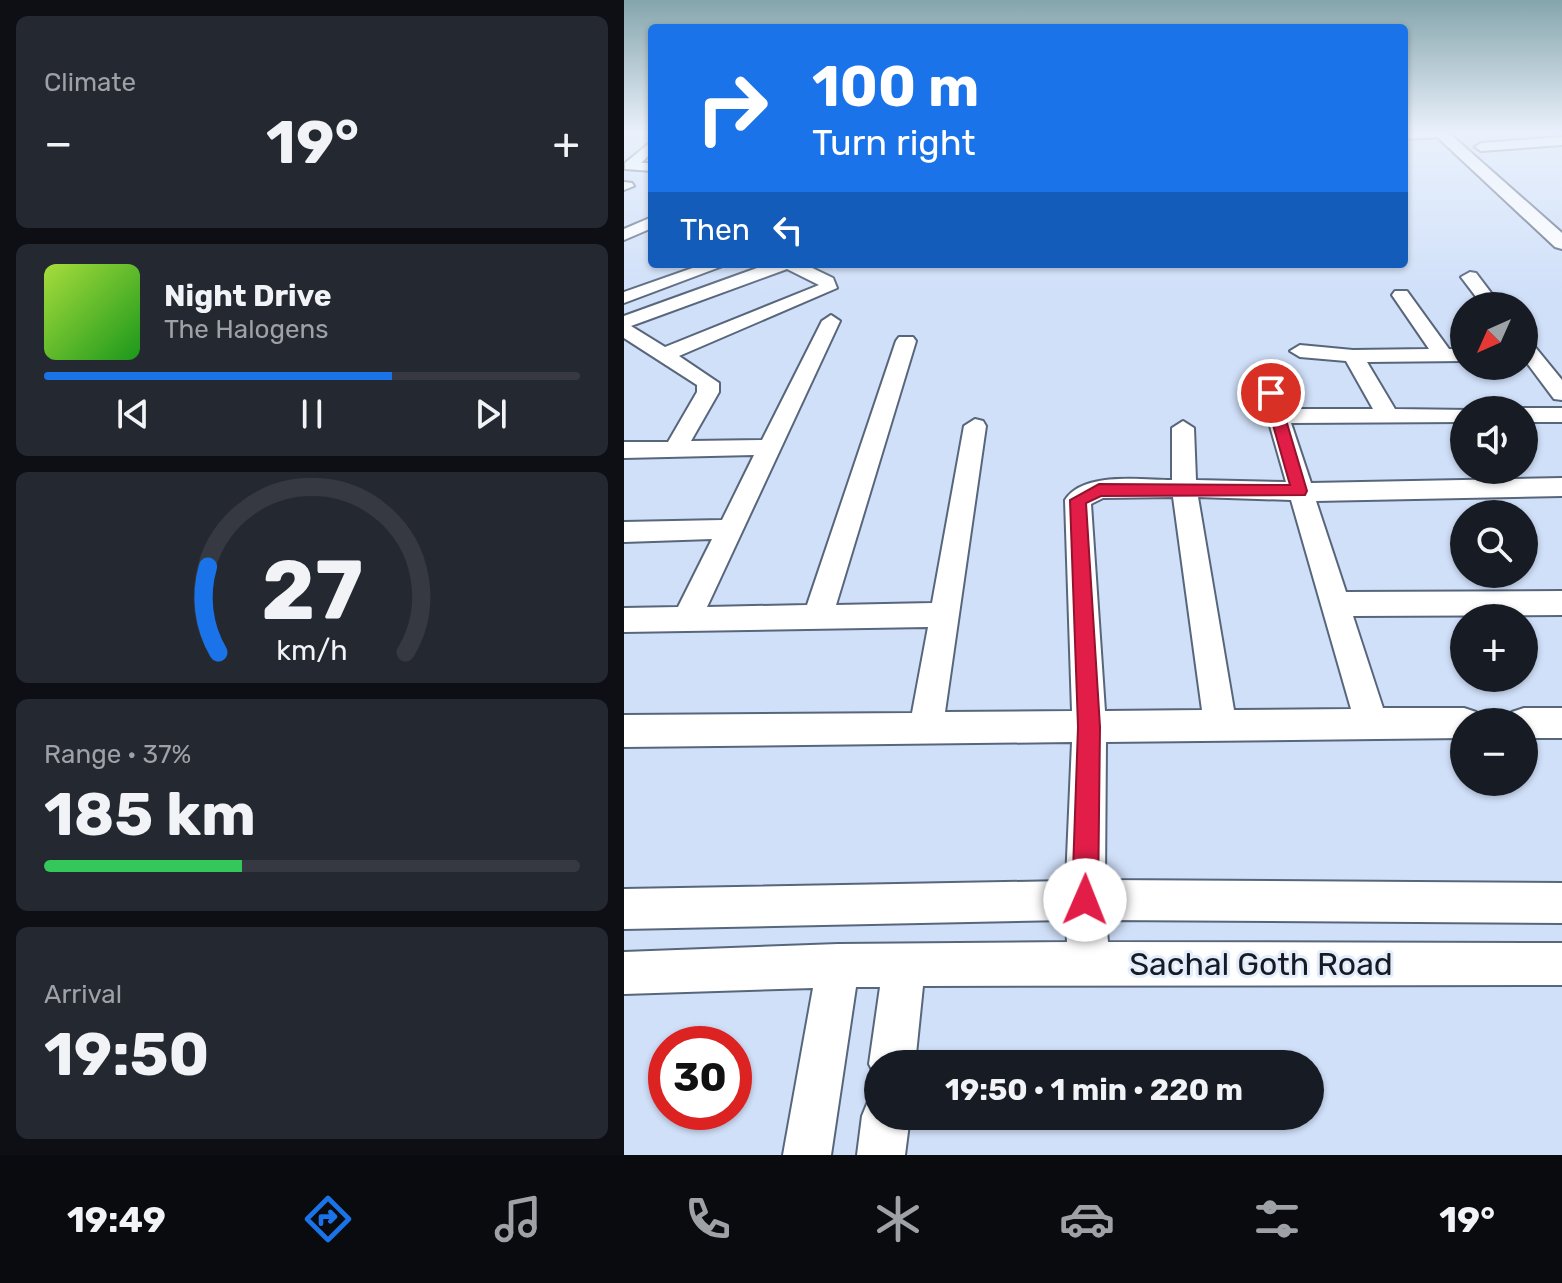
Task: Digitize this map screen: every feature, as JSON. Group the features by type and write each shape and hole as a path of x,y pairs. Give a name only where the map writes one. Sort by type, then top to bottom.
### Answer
{"main road":[{"path":"1500,187 1562,243"},
{"path":"1526,187 1550,208"}],"street":[{"path":"624,235 648,224"},
{"path":"624,298 709,268"},
{"path":"624,322 773,268"},
{"path":"664,355 828,288 827,282 799,268"},
{"path":"1470,277 1481,292"},
{"path":"1401,295 1450,350"},
{"path":"687,619 831,321"},
{"path":"624,330 708,383 708,392 675,449"},
{"path":"818,617 906,341"},
{"path":"1300,351 1353,356 1450,355"},
{"path":"1538,353 1562,355"},
{"path":"1353,356 1388,416"},
{"path":"1538,366 1562,394"},
{"path":"1264,370 1371,722"},
{"path":"1278,416 1450,415"},
{"path":"1538,415 1562,415"},
{"path":"926,730 975,426"},
{"path":"1183,428 1184,488 1220,724"},
{"path":"624,450 772,447"},
{"path":"1089,963 1085,900 1089,727 1078,500 1099,490 1562,487"},
{"path":"624,532 732,529"},
{"path":"1334,604 1562,603"},
{"path":"624,620 944,615"},
{"path":"624,731 1450,723"},
{"path":"1538,723 1562,723"},
{"path":"624,909 1085,900 1562,903"},
{"name":"Sachal Goth Road","path":"624,973 838,965 904,968 1089,963 1562,964"},
{"path":"807,1155 838,965"},
{"path":"894,1050 904,968"},
{"path":"881,1155 884,1130"}],"route":[{"path":"1085,900 1089,727 1078,500 1089,492 1099,490 1184,488 1299,491 1271,393"}]}
